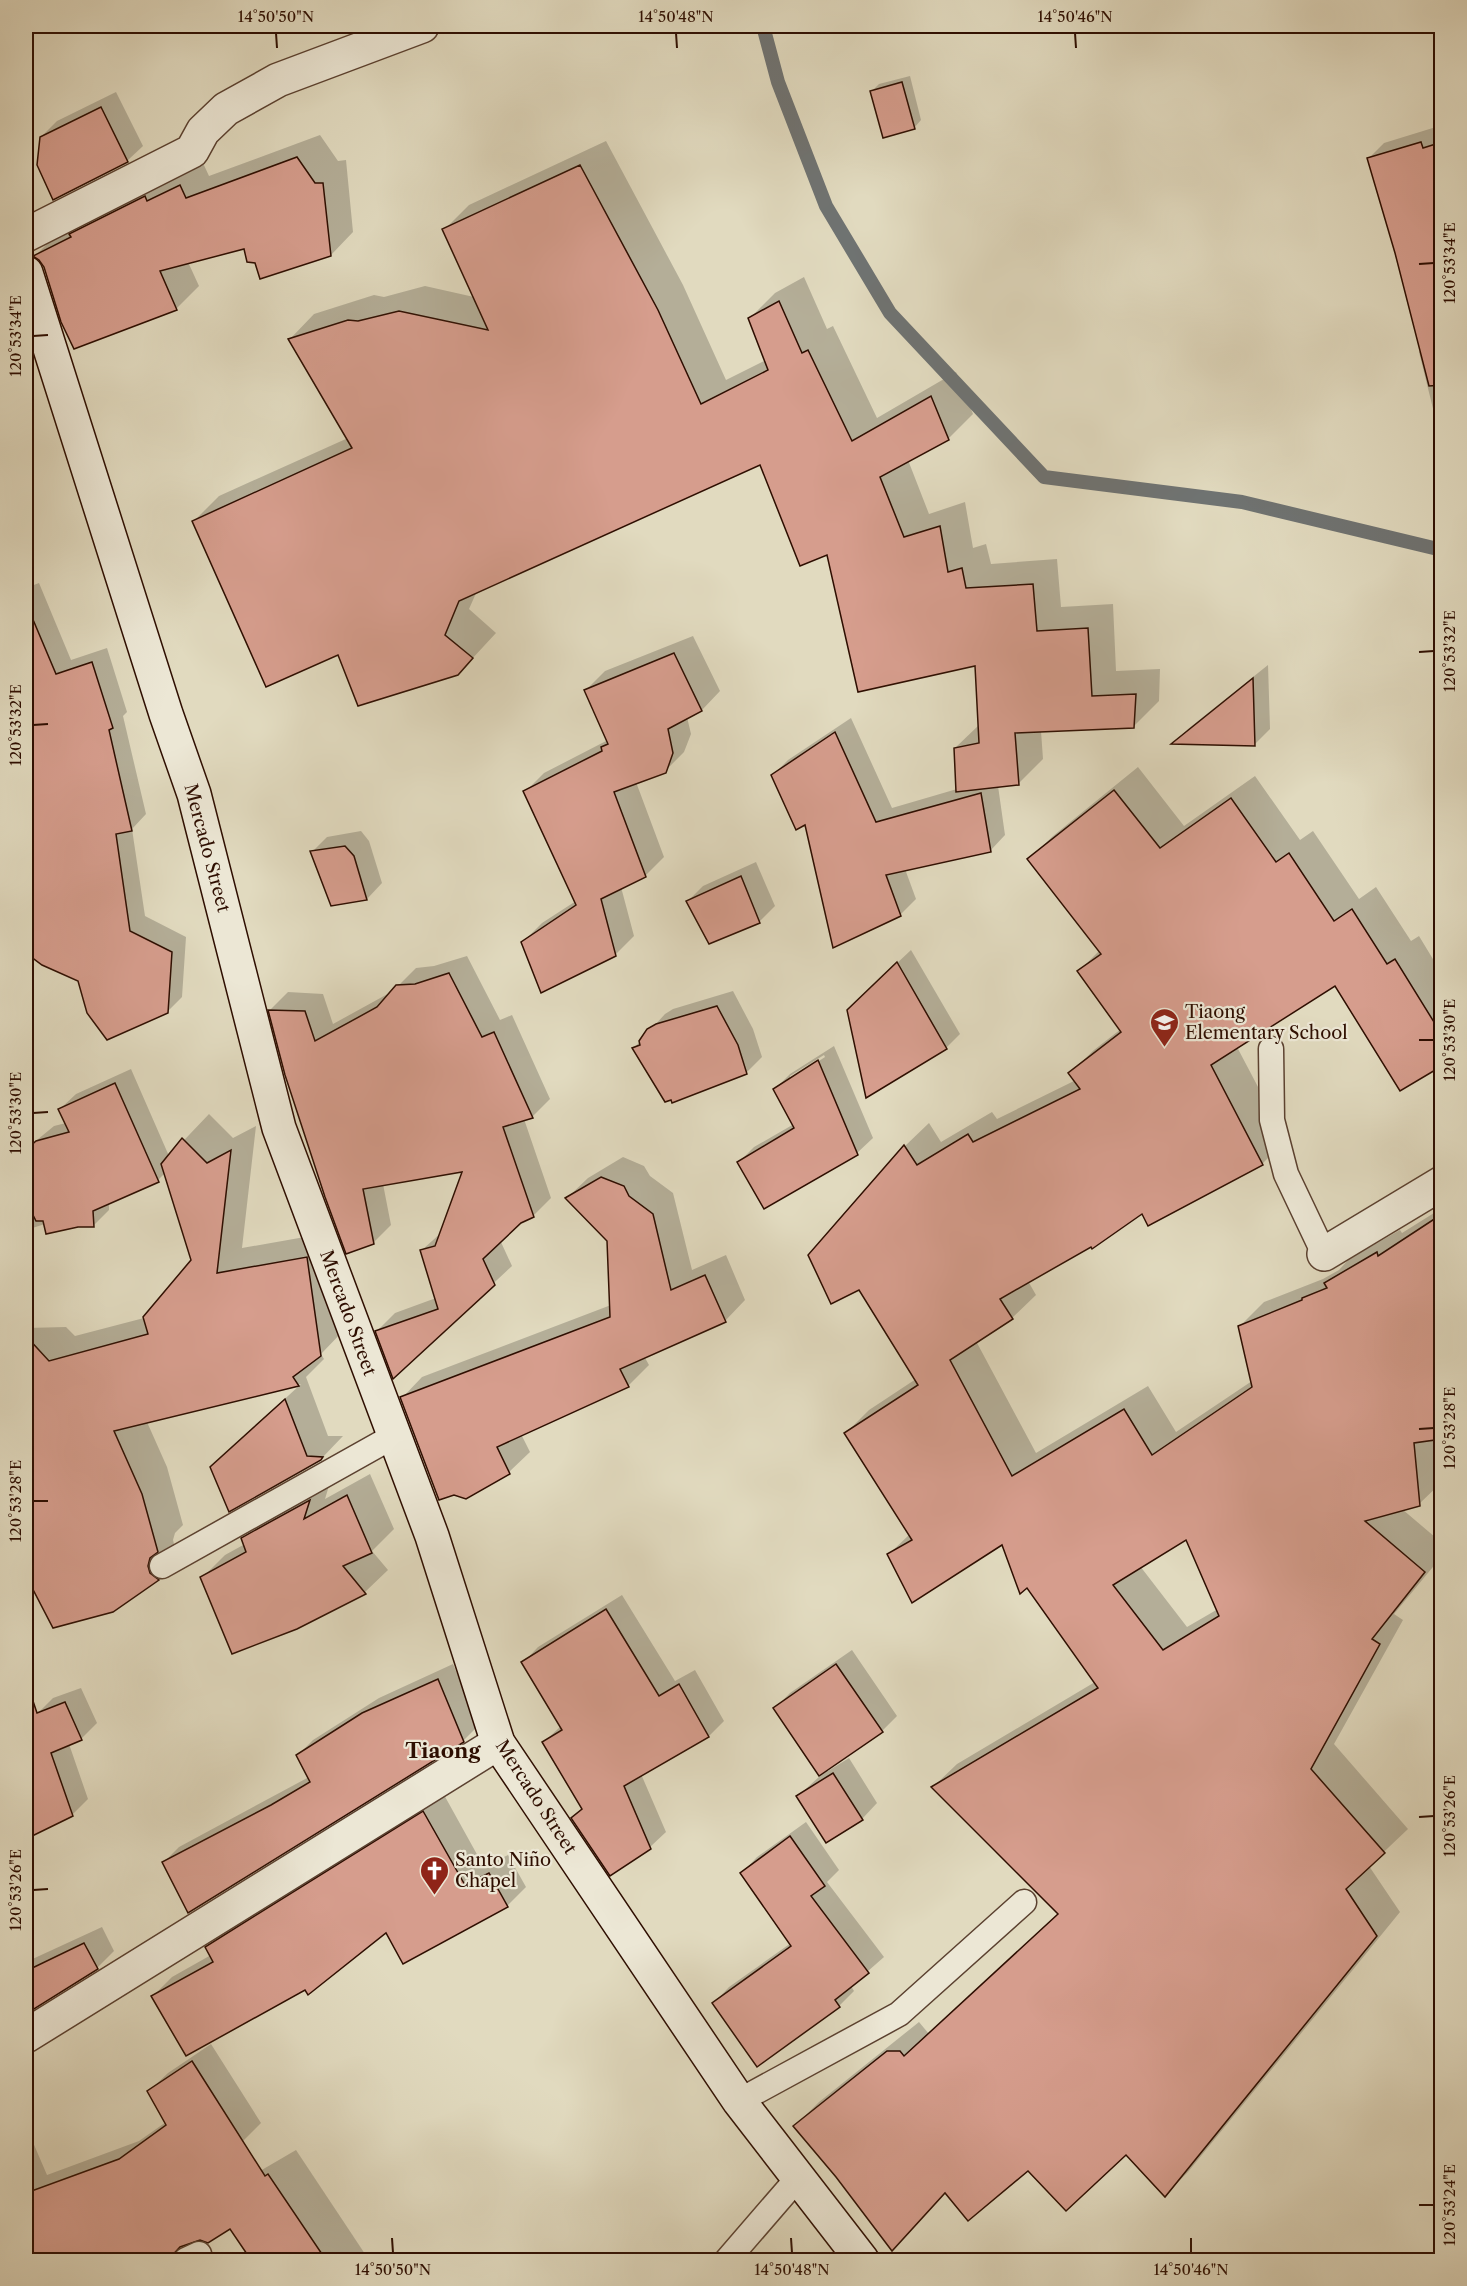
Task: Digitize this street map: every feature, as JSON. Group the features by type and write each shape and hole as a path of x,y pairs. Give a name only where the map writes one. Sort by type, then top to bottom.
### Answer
{"street":[{"path":"26,235 192,151 204,131 226,109 278,80 422,26"},
{"name":"Mercado Street","path":"26,273 166,714 194,794 279,1128 432,1536 498,1743 739,2101 797,2179 862,2260"},
{"path":"1324,1254 1442,1183"},
{"path":"26,2036 498,1743"}],"lane":[{"path":"1271,1049 1272,1120 1287,1174 1324,1254"},
{"path":"162,1566 394,1436"},
{"path":"739,2101 899,2014 1023,1902"},
{"path":"727,2260 797,2179"}],"building":[{"path":"902,82 915,129 883,138 870,91"},
{"path":"101,107 128,162 53,200 37,165 40,137"},
{"path":"1421,142 1423,148 1442,142 1442,385 1429,386 1395,253 1367,158"},
{"path":"297,157 315,183 323,183 331,256 260,279 255,263 247,262 244,249 160,271 177,310 74,349 61,322 44,267 33,256 71,237 69,234 145,196 147,201 180,185 186,198"},
{"path":"580,165 658,310 701,404 768,370 748,318 779,301 802,353 808,350 852,441 931,396 949,440 880,477 904,537 940,526 948,572 962,568 966,588 1033,584 1037,631 1088,628 1092,696 1136,694 1134,728 1015,733 1019,785 956,792 954,748 979,743 975,666 858,692 827,555 800,566 760,465 459,601 445,635 473,658 458,675 358,706 338,655 266,687 192,521 352,448 288,339 348,320 358,321 399,311 488,330 442,229"},
{"path":"26,603 56,674 92,662 113,728 109,730 132,831 116,834 130,931 172,952 168,1013 107,1040 87,1013 78,981 42,965 30,956 26,940"},
{"path":"674,653 702,711 668,729 673,753 666,773 614,792 646,877 601,899 616,956 541,993 521,942 576,905 523,791 602,751 601,747 608,744 584,690"},
{"path":"1253,678 1255,746 1171,744"},
{"path":"835,732 876,822 981,793 991,852 886,875 901,916 833,948 805,825 796,830 771,775"},
{"path":"1114,790 1160,848 1231,798 1276,862 1289,853 1334,921 1352,909 1387,964 1395,959 1442,1035 1442,1066 1400,1091 1335,986 1211,1065 1263,1165 1148,1226 1142,1214 1092,1249 1091,1247 1000,1299 1013,1319 950,1360 1012,1476 1124,1409 1152,1455 1252,1387 1238,1326 1327,1288 1324,1283 1377,1252 1378,1256 1442,1214 1442,1439 1414,1443 1420,1506 1365,1521 1425,1572 1372,1639 1380,1644 1311,1769 1385,1853 1346,1889 1377,1936 1165,2197 1126,2155 1066,2211 1028,2171 968,2221 945,2193 892,2251 836,2177 793,2126 887,2051 900,2051 904,2056 1058,1914 931,1787 1098,1688 1027,1588 1020,1594 1002,1545 912,1603 887,1554 912,1540 844,1433 918,1385 859,1290 831,1304 808,1255 904,1145 917,1165 968,1134 973,1142 1080,1089 1068,1073 1121,1032 1077,971 1101,954 1027,859","holes":["1186,1540 1219,1616 1163,1650 1113,1585"]},
{"path":"345,846 354,856 367,900 331,906 310,851"},
{"path":"741,876 760,923 709,944 686,901"},
{"path":"897,962 947,1049 866,1098 847,1010"},
{"path":"449,973 482,1037 494,1032 533,1118 503,1127 534,1217 521,1223 483,1259 495,1285 393,1379 375,1331 438,1309 420,1250 435,1246 462,1172 363,1189 374,1244 346,1254 285,1075 268,1010 305,1011 315,1041 377,1007 396,985 415,984"},
{"path":"717,1006 738,1045 747,1074 672,1103 671,1100 665,1102 632,1048 640,1045 639,1041 647,1029 656,1024"},
{"path":"818,1060 858,1155 764,1209 737,1162 794,1128 773,1089"},
{"path":"115,1083 159,1182 93,1211 94,1227 78,1227 46,1234 43,1221 36,1221 26,1201 26,1150 36,1141 69,1132 58,1109"},
{"path":"182,1138 207,1163 231,1150 217,1273 307,1257 321,1356 293,1377 299,1386 114,1431 142,1494 158,1552 150,1558 148,1566 150,1573 159,1580 113,1612 53,1628 26,1576 26,1336 49,1361 148,1334 143,1317 191,1260 161,1164"},
{"path":"601,1177 624,1186 629,1196 653,1214 671,1290 705,1275 726,1322 620,1369 629,1387 497,1447 510,1474 466,1499 454,1495 439,1500 400,1397 610,1317 607,1241 565,1198"},
{"path":"285,1399 307,1456 323,1457 229,1512 210,1467"},
{"path":"347,1495 372,1553 343,1566 366,1594 297,1629 232,1654 200,1577 246,1552 241,1538 310,1500 304,1519"},
{"path":"606,1609 659,1696 679,1684 709,1737 624,1786 651,1849 610,1876 571,1818 582,1809 542,1742 562,1730 521,1662"},
{"path":"836,1664 883,1732 819,1776 773,1708"},
{"path":"438,1679 464,1742 188,1913 162,1862 310,1782 296,1755 362,1713"},
{"path":"31,1695 37,1713 65,1702 82,1740 51,1753 73,1816 26,1839 26,1696"},
{"path":"833,1773 863,1820 826,1843 796,1796"},
{"path":"423,1811 465,1885 489,1873 508,1907 403,1964 386,1933 308,1995 305,1990 186,2056 151,1996 213,1962 205,1947"},
{"path":"790,1836 825,1886 811,1896 869,1973 835,2000 840,2007 757,2067 712,2003 791,1946 740,1873"},
{"path":"84,1943 98,1969 26,2014 26,1971"},
{"path":"192,2061 265,2176 268,2174 326,2260 251,2260 230,2229 208,2243 200,2240 180,2247 168,2260 26,2260 26,2193 119,2159 166,2125 147,2091"}],"waterway":[{"path":"763,26 778,82 826,206 890,313 1044,477 1242,502 1442,550"}],"place":[{"name":"Tiaong Elementary School","path":"1164,1048"},
{"name":"Santo Niño Chapel","path":"434,1896"}],"district":[{"name":"Tiaong","path":"443,1750"}]}
